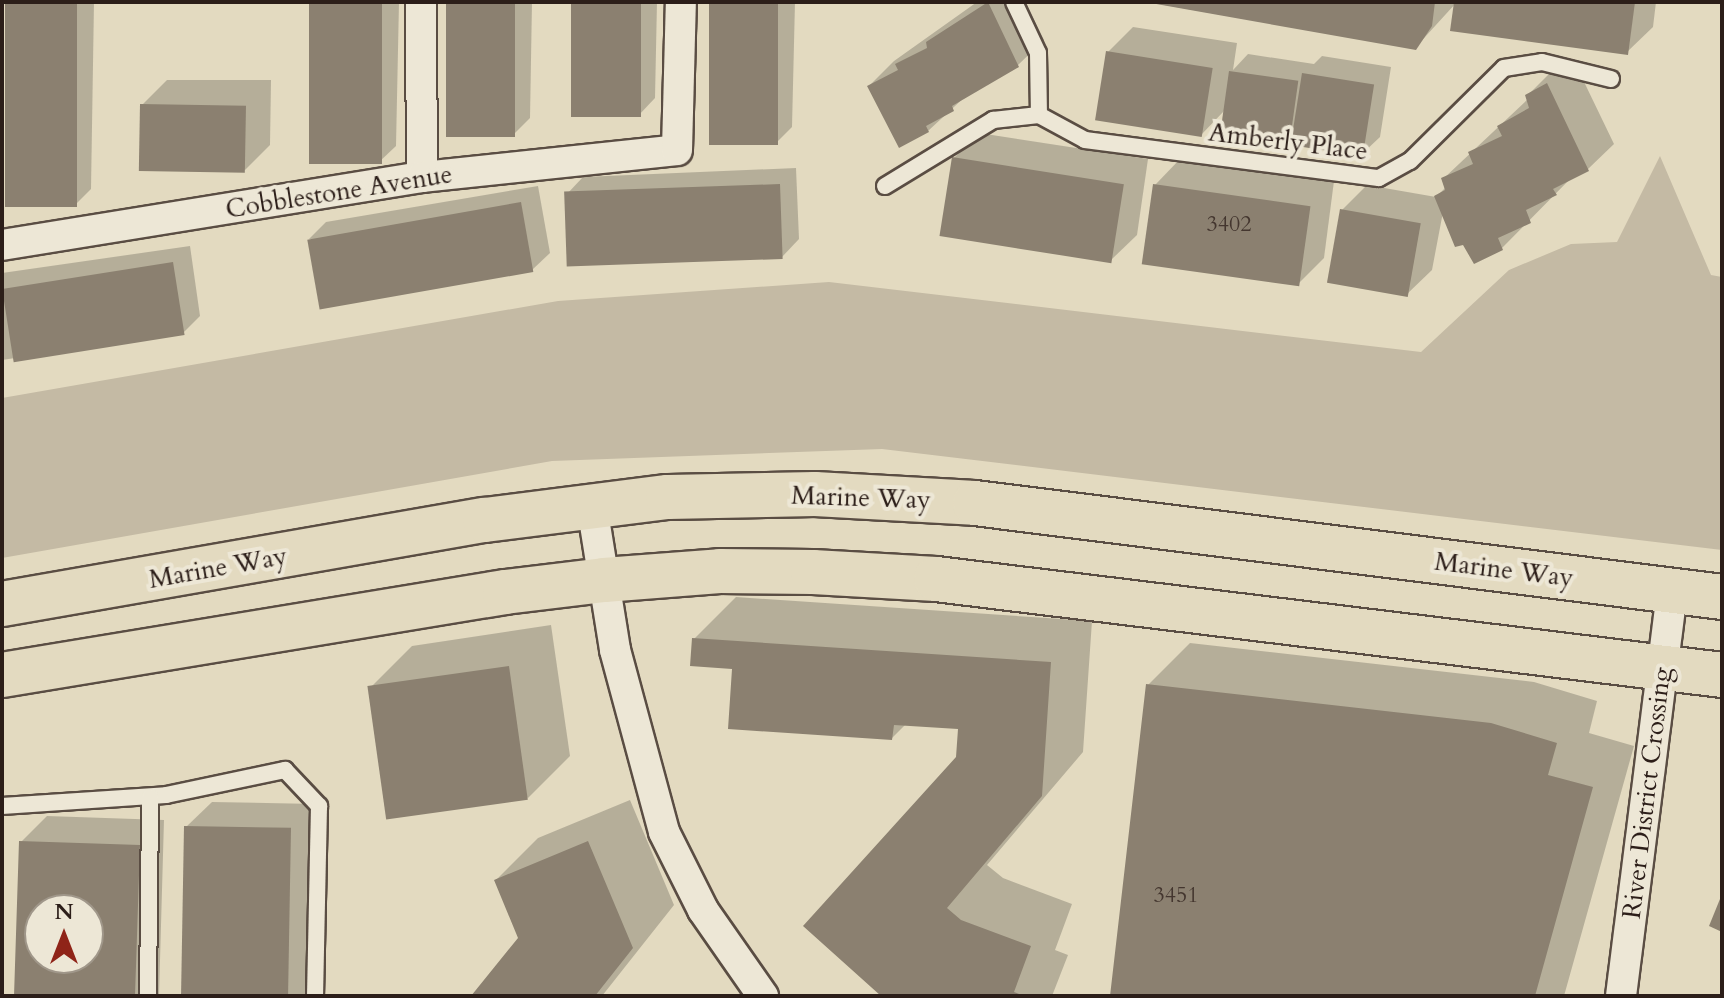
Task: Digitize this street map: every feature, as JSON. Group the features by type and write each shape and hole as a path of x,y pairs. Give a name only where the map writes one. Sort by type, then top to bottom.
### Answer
{"main road":[{"name":"Marine Way","path":"2,604 485,520 668,497 815,494 975,503 1722,597"},
{"path":"2,675 505,592 720,571 936,579 1722,675"}],"street":[{"path":"421,2 422,177"},
{"name":"Cobblestone Avenue","path":"2,245 422,177 677,150 681,2"},
{"path":"592,506 615,650 664,832 703,910 761,995"},
{"name":"River District Crossing","path":"1621,996 1672,591"}],"lane":[{"path":"885,186 993,120 1039,115 1038,53 1014,2"},
{"name":"Amberly Place","path":"1039,115 1085,140 1379,178 1410,161 1504,68 1542,62 1611,79"},
{"path":"2,806 150,797 285,770 319,806 315,996"},
{"path":"148,996 150,797"}],"shaded area":[{"path":"1660,156 1711,275 1722,277 1722,550 882,449 552,461 2,558 2,398 558,301 829,282 1421,352 1509,270 1571,244 1617,242"}],"building":[{"path":"5,2 77,2 77,207 5,207"},
{"path":"309,2 382,2 382,164 309,164"},
{"path":"446,2 515,2 515,137 446,137"},
{"path":"571,2 641,2 641,117 571,117"},
{"path":"709,2 778,2 778,145 709,145"},
{"path":"988,2 1019,67 952,106 954,111 926,126 929,132 899,148 867,86 898,70 895,64 927,48 926,42"},
{"path":"1145,2 1435,2 1432,26 1416,50"},
{"path":"1454,2 1635,2 1628,55 1450,31"},
{"path":"1106,51 1213,68 1202,137 1095,120"},
{"path":"1229,71 1298,81 1289,149 1219,139"},
{"path":"1302,73 1374,84 1363,157 1291,145"},
{"path":"1547,83 1589,171 1553,189 1557,195 1526,210 1531,223 1498,238 1503,250 1474,264 1463,245 1455,247 1434,196 1445,190 1441,178 1473,164 1468,152 1502,136 1497,126 1529,108 1525,95"},
{"path":"140,104 246,106 245,173 139,171"},
{"path":"952,157 1124,184 1111,263 939,236"},
{"path":"780,184 783,259 567,266 564,192"},
{"path":"1153,184 1310,206 1299,286 1142,264"},
{"path":"521,202 533,272 320,310 307,240"},
{"path":"1340,209 1421,223 1408,297 1327,283"},
{"path":"173,262 185,335 14,362 2,289"},
{"path":"692,638 1051,662 1042,796 947,908 961,920 1031,946 1014,992 1024,996 881,996 803,926 956,757 958,729 894,725 892,740 728,729 732,669 690,666"},
{"path":"509,666 528,800 386,820 367,686"},
{"path":"1146,684 1491,723 1557,743 1548,775 1593,787 1535,996 1110,996"},
{"path":"184,826 291,828 288,996 181,996"},
{"path":"19,841 140,845 135,996 14,996"},
{"path":"588,841 633,948 595,996 471,996 518,938 494,880"},
{"path":"1722,894 1722,932 1709,926"}]}
